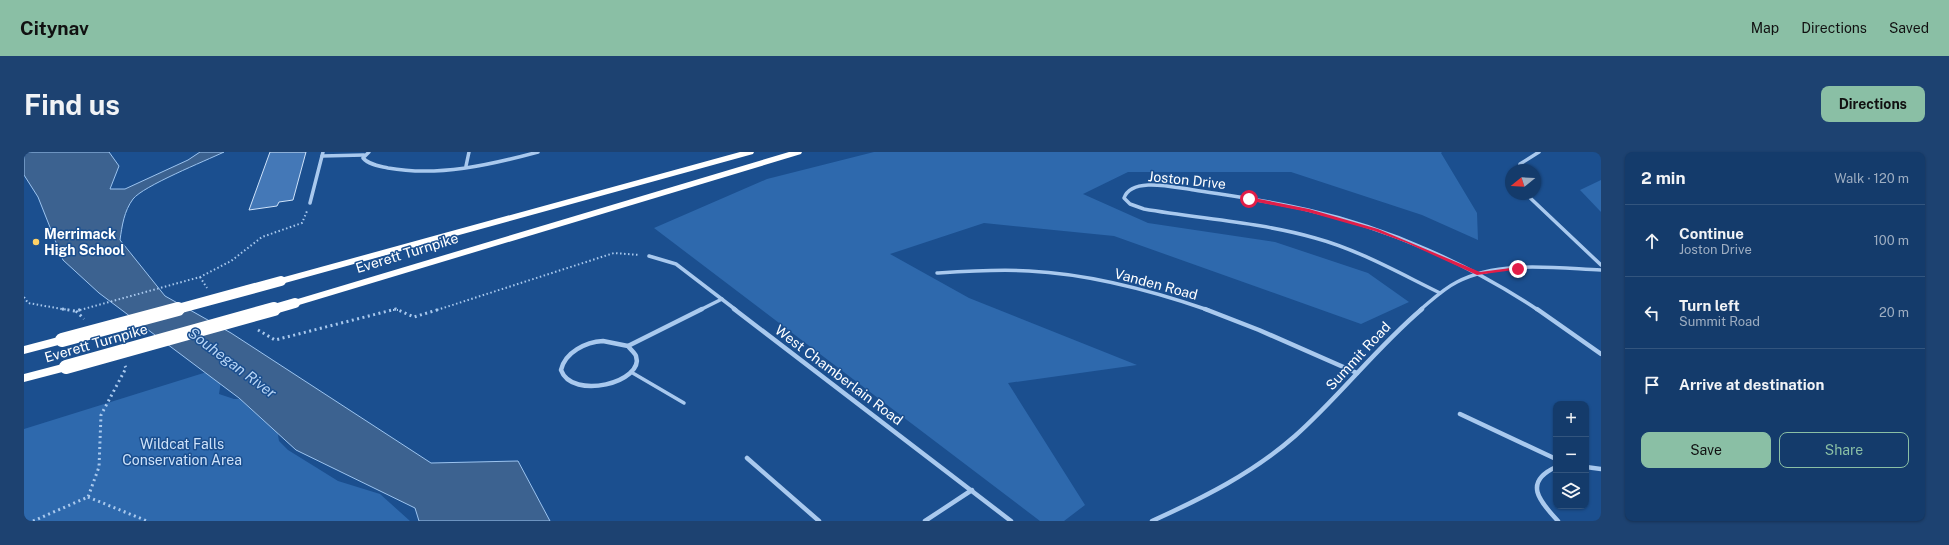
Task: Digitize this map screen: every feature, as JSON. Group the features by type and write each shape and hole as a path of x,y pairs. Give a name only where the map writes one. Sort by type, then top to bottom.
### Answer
{"highway":[{"name":"Everett Turnpike","path":"24,350 750,152"},
{"name":"Everett Turnpike","path":"24,378 294,303 798,152"}],"street":[{"path":"310,203 323,152"},
{"path":"322,156 364,155 369,152"},
{"path":"466,166 468,152"},
{"path":"364,155 363,159 368,162 401,169 432,170 504,161 538,152"},
{"path":"1520,164 1539,152"},
{"name":"Joston Drive","path":"1440,293 1363,255 1316,238 1264,227 1144,209 1130,204 1124,198 1124,195 1128,190 1137,187 1162,186 1309,210 1376,230 1409,242 1479,274"},
{"path":"1531,200 1601,265"},
{"name":"West Chamberlain Road","path":"649,256 676,264 1011,521"},
{"name":"Summit Road","path":"1152,521 1209,494 1251,469 1312,421 1402,324 1451,285 1479,274 1518,269 1601,270"},
{"name":"Vanden Road","path":"937,273 1001,270 1030,271 1080,277 1135,288 1160,294 1220,315 1357,373"},
{"path":"1479,274 1536,308 1601,354"},
{"path":"628,346 722,299"},
{"path":"606,341 628,346 637,358 636,365 631,372 613,383 589,387 569,381 563,375 561,367 564,359 571,352 581,346 606,341"},
{"path":"1460,414 1553,458"},
{"path":"747,458 819,521"},
{"path":"1589,467 1601,469"},
{"path":"1553,468 1539,477 1536,491 1540,500 1558,521"},
{"path":"925,521 972,490"}],"lane":[{"path":"631,372 684,403"}],"path":[{"path":"24,297 28,303 76,311 200,277 231,261 262,236 302,223 310,203"},
{"path":"255,328 274,340 396,309 414,317 614,253 649,256"},
{"path":"200,277 208,290"},
{"path":"76,311 86,320"},
{"path":"33,521 88,497 99,468 101,415 126,368 121,362"},
{"path":"88,497 147,521"}],"green space":[{"path":"874,152 1442,152 1441,153 1477,213 1478,240 1422,215 1291,172 1128,172 1083,194 1148,223 1275,242 1368,273 1409,302 1361,324 1114,236 984,223 890,254 969,298 1137,365 1008,383 1085,505 1064,521 1040,521 654,228 767,179"},
{"path":"1601,180 1601,212 1580,190"},
{"name":"Wildcat Falls Conservation Area","path":"210,371 221,381 219,394 234,399 248,399 277,429 279,441 288,450 338,481 380,494 410,521 24,521 24,429"}],"water":[{"name":"Souhegan River","path":"24,152 109,152 119,166 110,189 125,189 188,160 200,152 224,152 149,187 133,199 127,208 120,240 165,296 231,333 431,463 518,461 550,521 419,521 415,508 296,450 239,398 99,293 63,260 38,197 24,175"}],"building":[{"path":"270,152 306,152 293,200 279,202 277,206 249,210"}],"place":[{"name":"Merrimack High School","path":"36,242"}],"route":[{"path":"1249,199 1282,204 1346,220 1409,242 1479,274 1518,269"}]}
